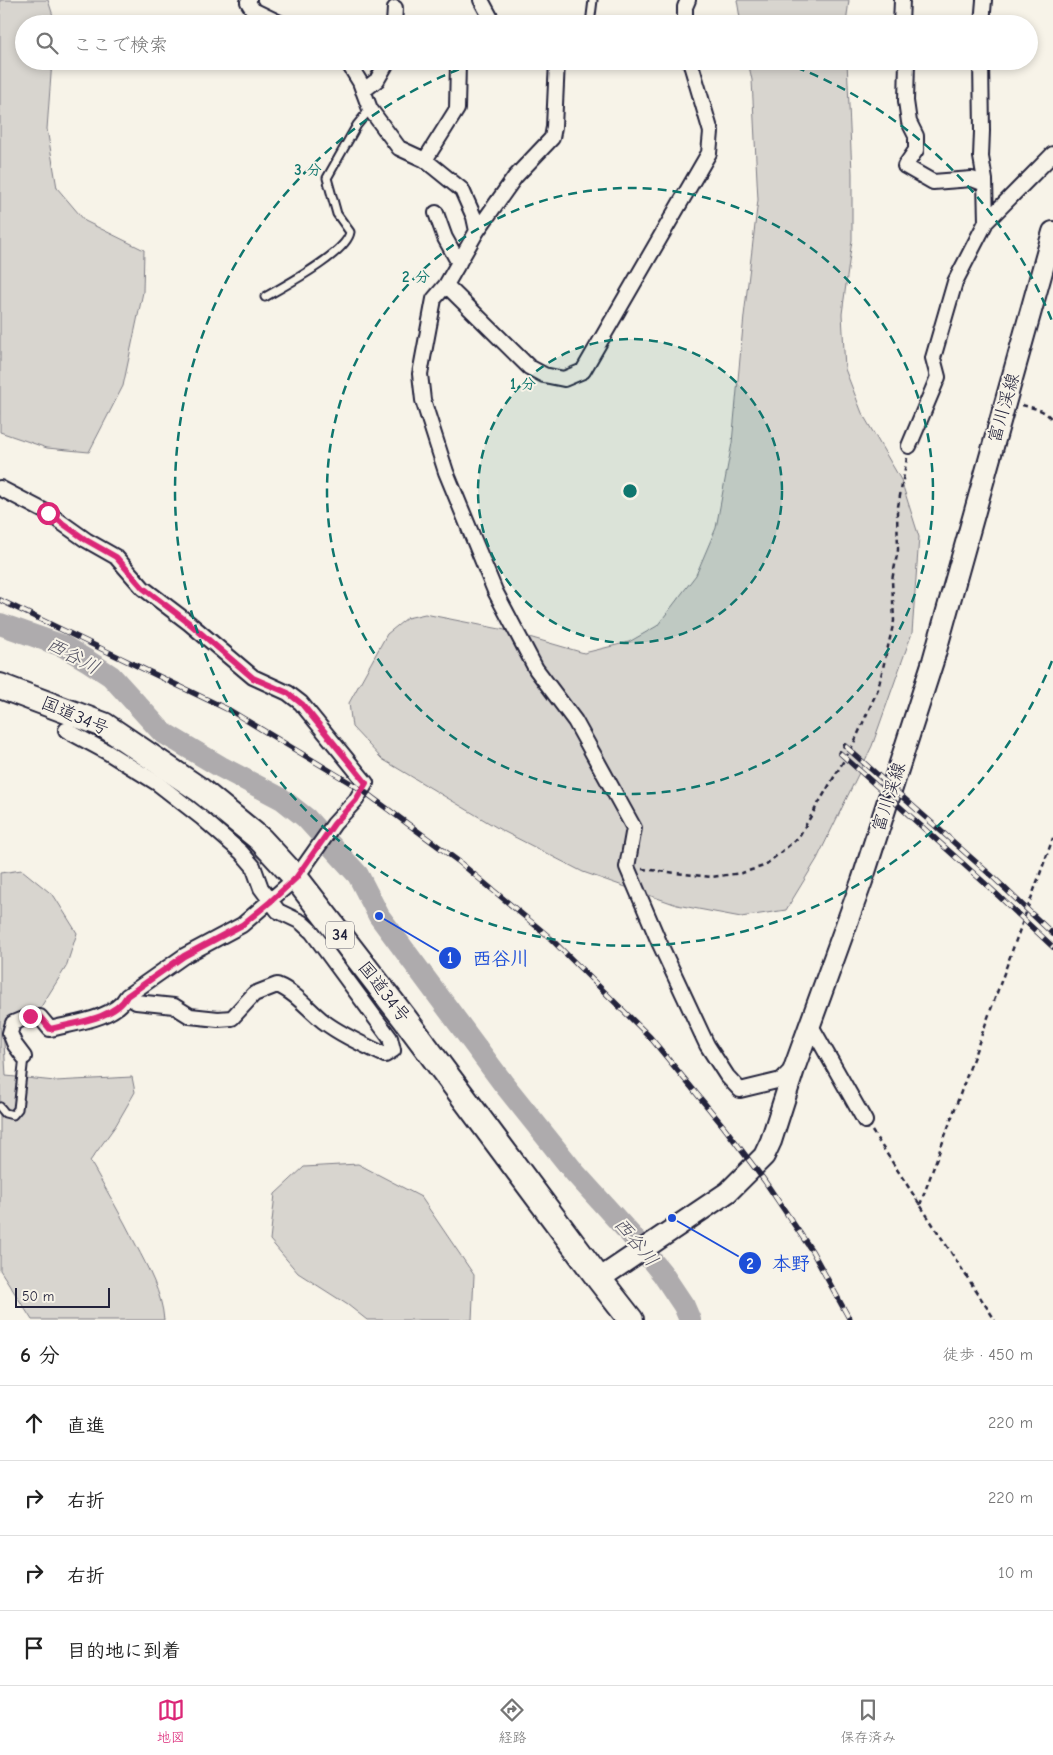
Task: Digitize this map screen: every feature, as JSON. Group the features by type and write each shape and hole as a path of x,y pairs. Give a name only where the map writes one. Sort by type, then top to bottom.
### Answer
{"highway":[{"name":"国道34号","path":"0,686 104,724 200,790 260,840 296,878 498,1142 631,1320"}],"main road":[{"name":"富川渓線","path":"599,1279 728,1192 764,1156 771,1141 795,1066 862,880 933,661 1053,232"}],"street":[{"path":"249,0 248,2 253,10 263,15"},
{"path":"481,0 489,15"},
{"path":"685,15 685,7 688,0"},
{"path":"901,15 902,0"},
{"path":"983,15 984,0"},
{"path":"395,8 395,15"},
{"path":"353,70 360,82 370,109 399,148 425,160 462,190 474,217 477,231"},
{"path":"363,91 377,80 383,70"},
{"path":"425,160 457,109 458,70"},
{"path":"557,70 552,138 515,177 477,231 446,285 434,299 420,374 422,400 446,472 495,591 536,669 575,721 634,828 627,867 658,942 703,1036 727,1076 740,1090 780,1080 795,1066"},
{"path":"446,285 529,367 544,375 564,379 583,371 708,153 711,132 693,70"},
{"path":"907,70 906,101 909,122 916,136 916,150 905,166 933,182 972,179 985,184"},
{"path":"981,70 981,156 985,184 986,222"},
{"path":"909,446 938,377 933,358 955,282 986,222 1053,154"},
{"path":"436,213 445,238 459,263"},
{"path":"0,488 48,513 86,540 116,557 143,588 189,623 253,678 288,693 302,704 366,783 349,809 334,824 296,878 242,925 184,956 127,996 124,1002 114,1011 95,1018 50,1029 40,1017 30,1016 13,1023 10,1033 15,1045 24,1057"},
{"path":"66,730 158,783 241,852 253,866 261,888 270,902 278,910 300,922 312,932 390,1038 393,1050 385,1055 357,1042 324,1022 287,989 277,986 254,994 232,1018 190,1016 174,1006 136,1002 127,996"},
{"path":"810,1024 865,1121"}],"lane":[{"path":"591,15 593,0"},
{"path":"266,297 322,263 350,238 350,232 337,214 327,178 357,125 370,109"},
{"path":"0,1107 5,1113 13,1115 18,1109 24,1057"}],"path":[{"path":"1006,402 1036,408 1049,416 1053,421"},
{"path":"627,867 711,877 742,874 764,866 798,838 852,745 878,689 894,621 892,580 898,550 897,512 909,446"},
{"path":"920,1205 1053,838"},
{"path":"865,1121 994,1320"}],"shaded area":[{"path":"0,0 48,0 53,15 15,15 15,70 51,70 47,129 57,188 85,221 144,250 143,292 123,386 89,452 47,448 0,432"},
{"path":"737,0 849,0 847,15 740,15"},
{"path":"750,70 847,70 852,173 852,240 842,314 845,369 862,413 901,480 919,537 912,633 872,746 817,859 786,910 741,917 677,905 583,872 501,830 382,759 352,727 349,703 387,634 407,618 425,614 505,630 584,653 629,642 657,626 696,575 716,528 732,443 744,316 758,200"},
{"path":"22,870 54,896 77,933 66,967 39,1010 3,1026 6,1076 55,1081 132,1077 135,1092 116,1125 90,1161 150,1272 163,1310 164,1320 32,1320 0,1270 0,873"},
{"path":"358,1164 421,1197 474,1275 472,1320 367,1320 348,1305 298,1273 270,1240 275,1194 304,1167"}],"waterway":[{"name":"西谷川","path":"0,624 63,646 88,661 111,676 162,732 221,767 282,799 306,818 358,875 379,916 503,1083 575,1173 631,1235 662,1273 684,1306 690,1320"}],"railway":[{"path":"0,600 231,711 362,790 458,861 547,935 650,1037 724,1127 764,1180 812,1251 850,1320"},
{"path":"845,746 994,878 1053,934"},
{"path":"840,753 1053,947"}],"place":[{"name":"西谷川","path":"379,916"},
{"name":"本野","path":"672,1218"}],"route":[{"path":"30,1016 40,1017 50,1029 95,1018 114,1011 124,1002 127,996 184,956 242,925 296,878 334,824 360,795 366,783 302,704 288,693 253,678 189,623 143,588 116,557 86,540 48,513"}]}
